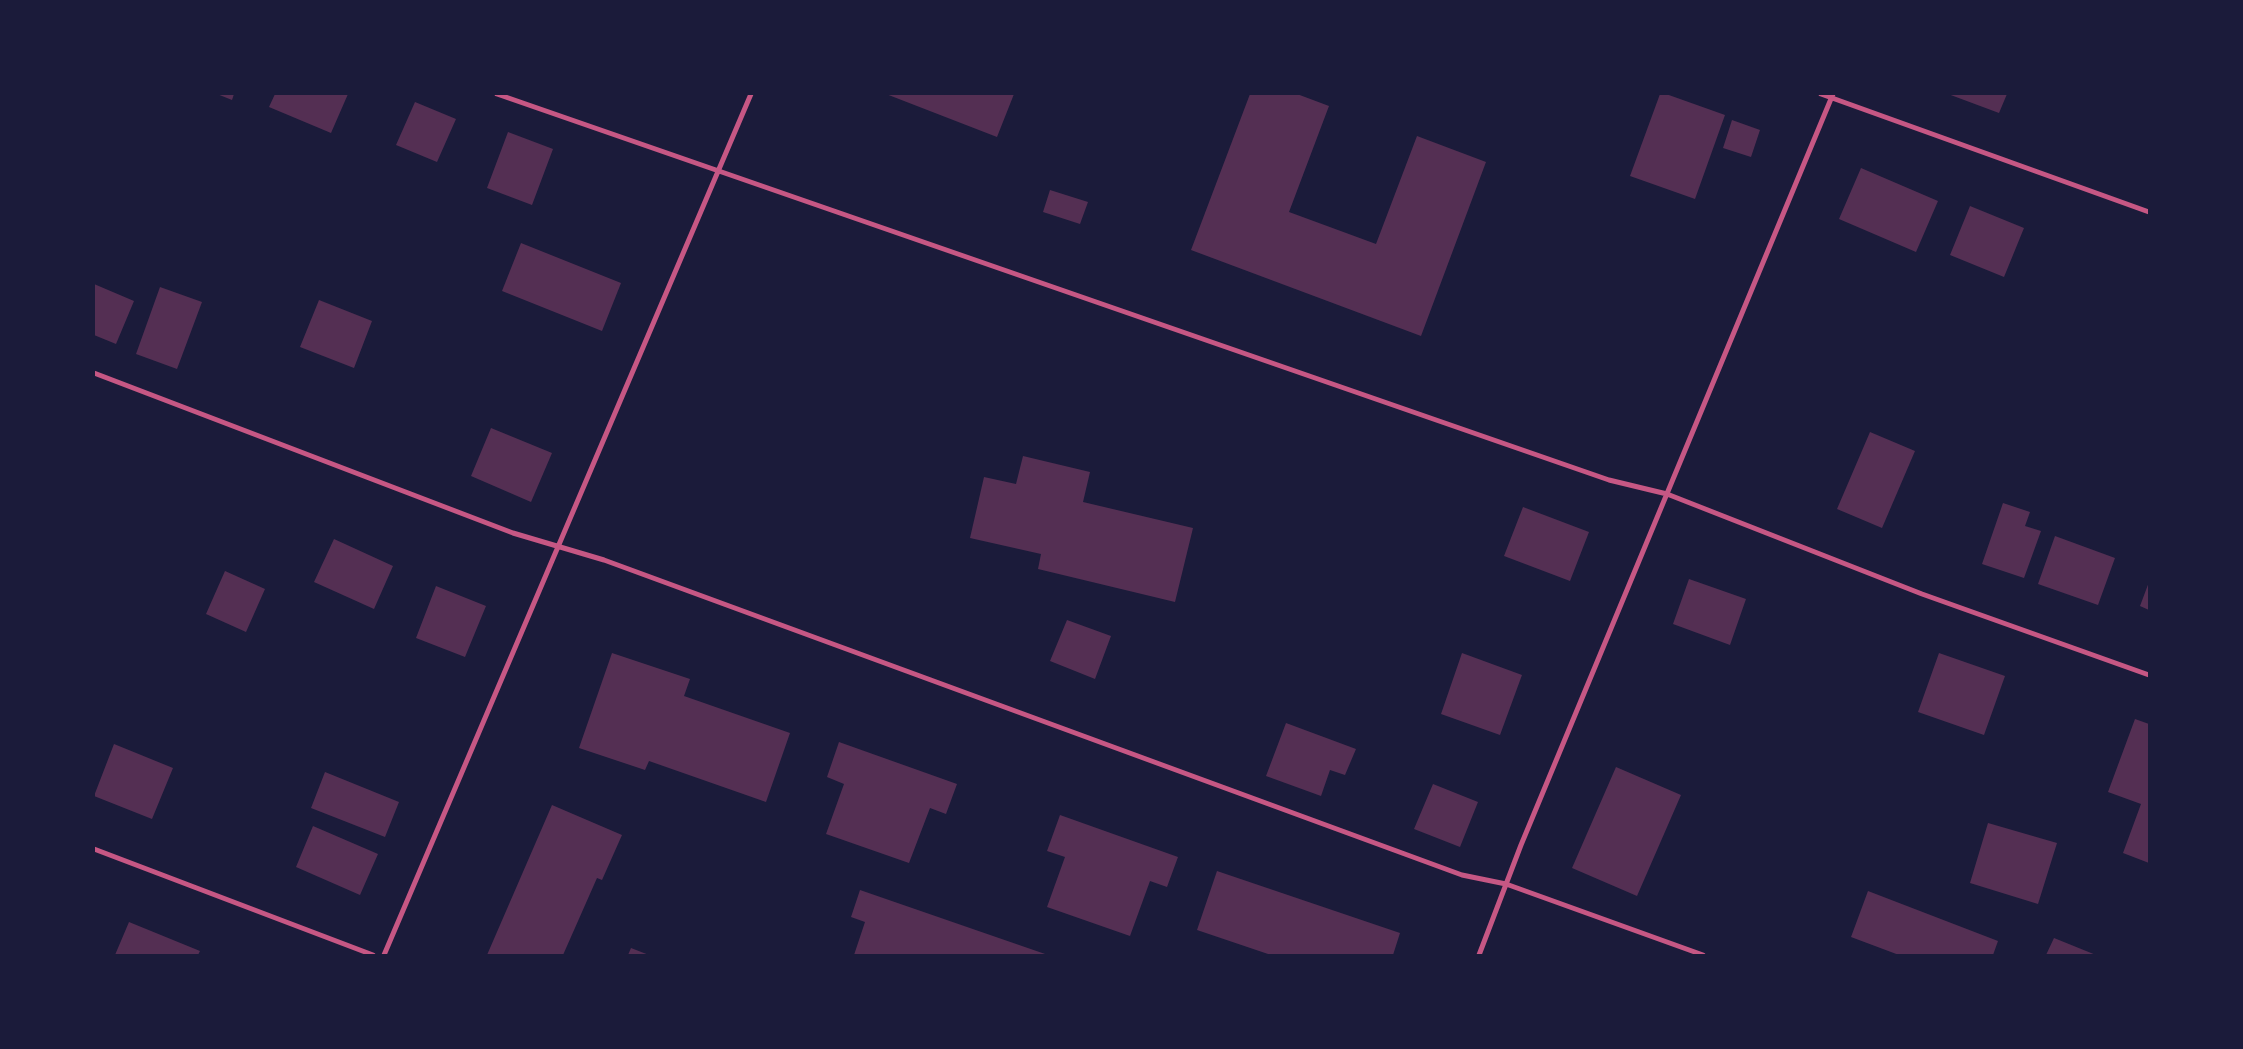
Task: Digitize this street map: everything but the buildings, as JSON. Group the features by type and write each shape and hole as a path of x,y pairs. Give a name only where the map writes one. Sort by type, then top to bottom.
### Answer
{"street":[{"path":"497,94 1608,480 1667,494 1922,594 2149,675"},
{"path":"384,955 750,94"},
{"path":"1821,94 1832,96 2149,212"},
{"path":"1479,955 1506,884 1832,96"},
{"path":"94,373 513,533 604,560 1462,875 1506,884 1703,955"},
{"path":"94,849 373,955"}]}
